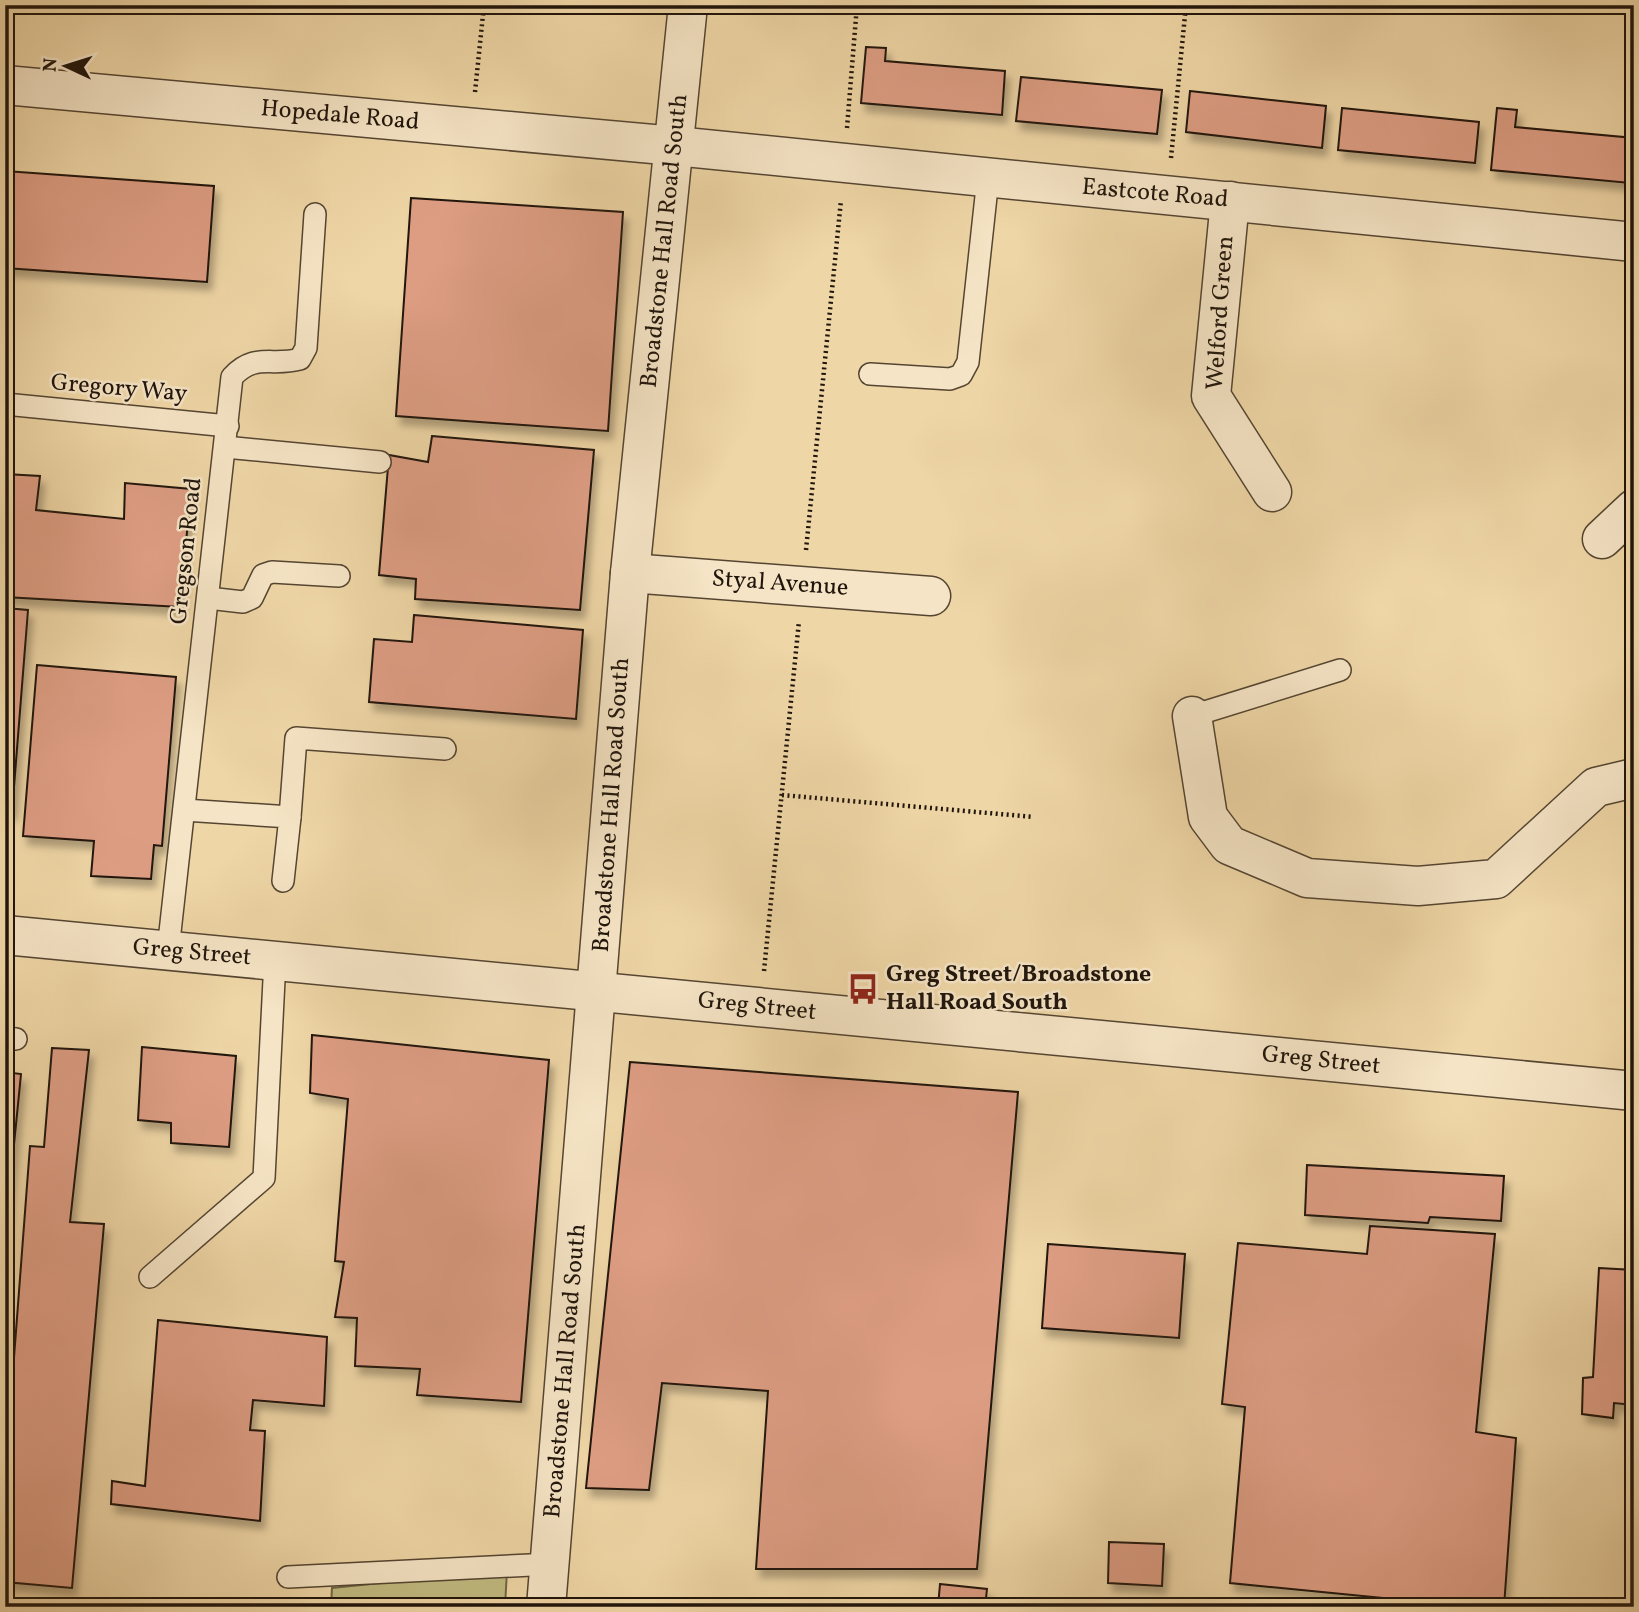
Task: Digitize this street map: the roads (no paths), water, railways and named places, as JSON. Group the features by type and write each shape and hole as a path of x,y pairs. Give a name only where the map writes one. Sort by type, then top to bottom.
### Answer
{"street":[{"name":"Broadstone Hall Road South","path":"549,1583 630,573 676,146 688,5"},
{"name":"Hopedale Road","path":"5,85 676,146"},
{"name":"Eastcote Road","path":"676,146 1634,242"},
{"name":"Welford Green","path":"1230,201 1211,396 1272,492"},
{"path":"1602,539 1634,509"},
{"name":"Styal Avenue","path":"630,573 931,596"},
{"path":"1192,716 1208,817 1229,845 1307,878 1418,886 1496,880 1596,787 1634,778"},
{"name":"Greg Street","path":"5,935 1634,1091"}],"lane":[{"path":"870,374 950,379 961,375 968,362 988,178"},
{"name":"Gregson Road","path":"168,950 232,377 242,367 260,360 287,363 300,359 306,348 315,214"},
{"name":"Gregory Way","path":"5,404 228,426"},
{"path":"225,447 380,462"},
{"path":"208,598 243,602 252,598 263,575 272,572 340,576"},
{"path":"1192,716 1340,670"},
{"path":"283,880 296,738 444,749"},
{"path":"184,810 290,817"},
{"path":"150,1277 264,1178 275,960"},
{"path":"288,1577 549,1583"}],"place":[{"name":"Greg Street/Broadstone Hall Road South","path":"863,989"}]}
